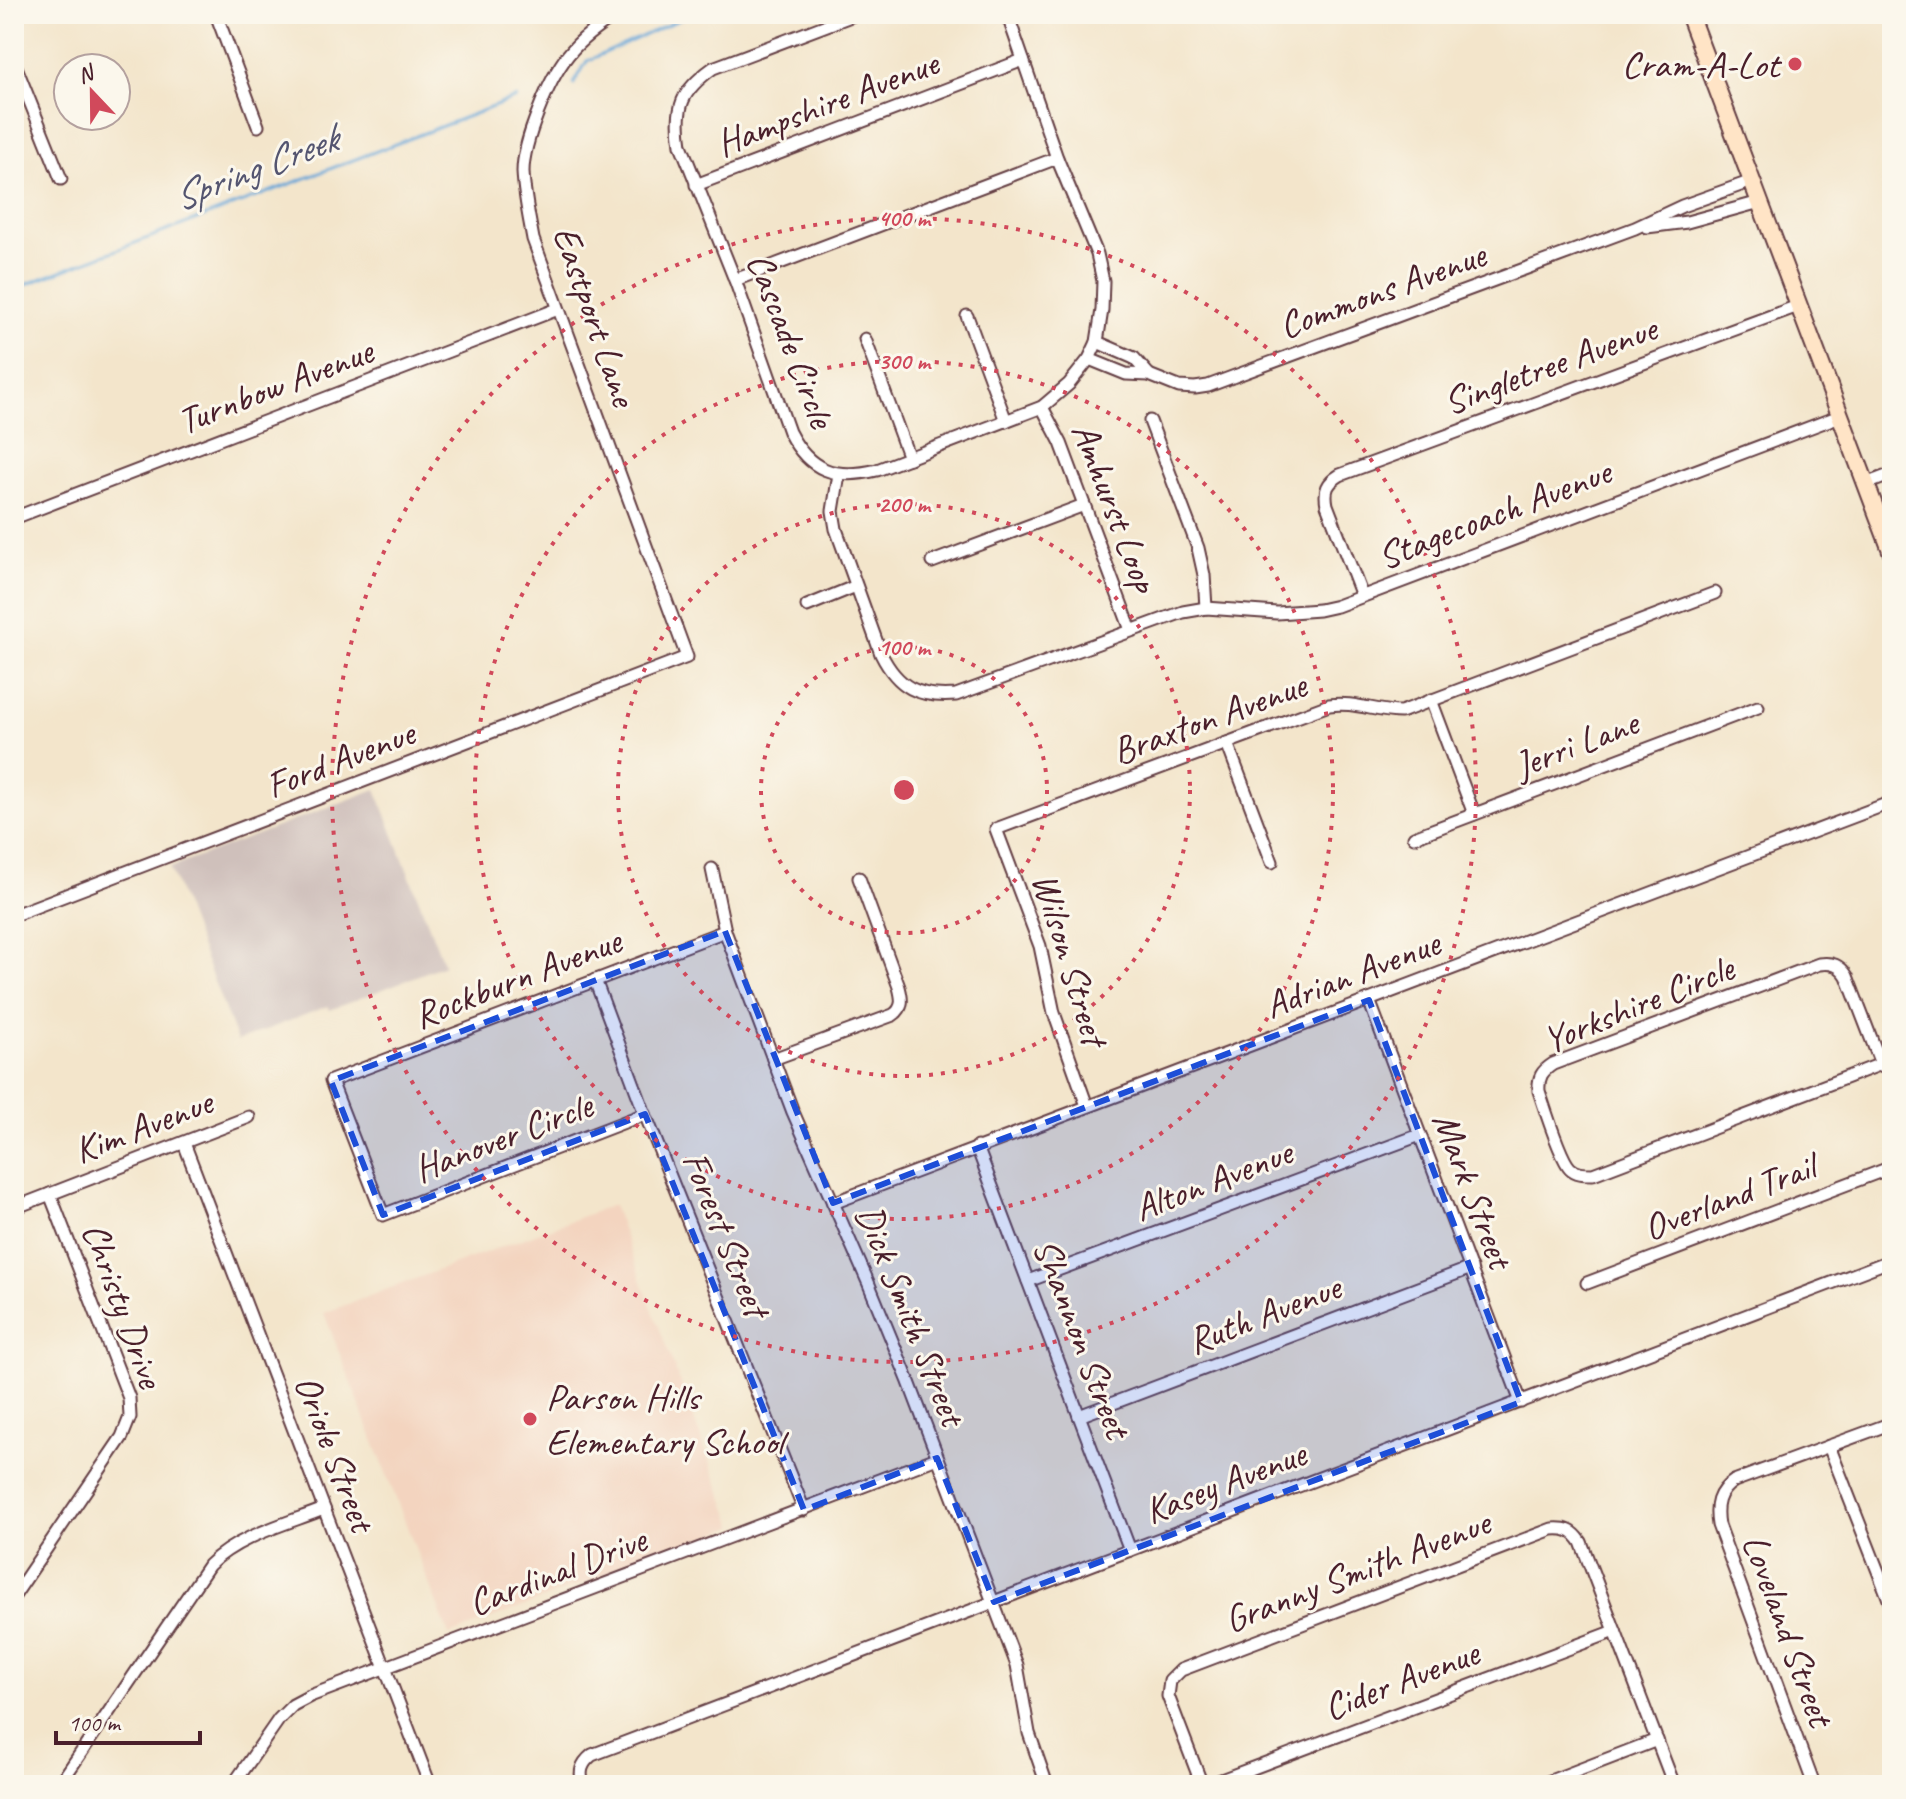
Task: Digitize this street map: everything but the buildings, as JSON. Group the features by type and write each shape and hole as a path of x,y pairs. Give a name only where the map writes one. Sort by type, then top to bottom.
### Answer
{"main road":[{"path":"1689,14 1892,553"}],"street":[{"path":"216,14 258,126"},
{"name":"Eastport Lane","path":"618,14 579,42 550,80 530,130 523,169 533,239 687,657"},
{"name":"Cascade Circle","path":"856,14 713,68 696,81 683,98 677,122 681,145 735,280 789,432 807,459 839,474 858,474 909,458 1042,407 1069,384 1089,359 1097,342 1103,281 1097,254 1057,158 1010,22 1004,14"},
{"name":"Hampshire Avenue","path":"696,185 1023,60"},
{"path":"14,62 61,179"},
{"path":"735,280 1057,158"},
{"name":"Commons Avenue","path":"1089,359 1126,374 1149,375 1179,387 1208,386 1635,228 1682,206 1752,181"},
{"name":"Commons Avenue","path":"1635,228 1687,222 1760,202"},
{"name":"Singletree Avenue","path":"1362,596 1327,505 1325,495 1332,480 1798,306"},
{"name":"Turnbow Avenue","path":"14,518 558,309"},
{"path":"967,316 1006,421"},
{"path":"865,339 909,458"},
{"name":"Commons Avenue","path":"1097,342 1134,358 1149,375"},
{"name":"Amhurst Loop","path":"1042,407 1061,443 1131,630"},
{"name":"Stagecoach Avenue","path":"1161,619 1206,608 1277,613 1337,606 1840,416"},
{"path":"1150,421 1202,562 1206,608"},
{"name":"Amhurst Loop","path":"839,474 833,511 836,529 888,668 911,690 941,697 956,695 1161,619"},
{"path":"1866,484 1892,474"},
{"path":"932,562 1084,505"},
{"path":"807,606 856,586"},
{"name":"Braxton Avenue","path":"996,829 1329,705 1343,703 1385,712 1401,712 1715,593"},
{"name":"Ford Avenue","path":"14,915 687,657"},
{"path":"1431,700 1474,814"},
{"name":"Jerri Lane","path":"1414,837 1758,707"},
{"path":"1227,743 1272,862"},
{"name":"Adrian Avenue","path":"833,1203 1892,802"},
{"name":"Wilson Street","path":"996,829 1040,946 1061,1039 1087,1106"},
{"name":"Dick Smith Street","path":"712,869 725,931 793,1112 903,1367 994,1602 1021,1677 1029,1733 1047,1785"},
{"path":"773,1059 893,1015 901,1007 902,996 859,878"},
{"name":"Rockburn Avenue","path":"383,1215 331,1081 725,931"},
{"name":"Yorkshire Circle","path":"1828,963 1835,964 1847,976 1887,1062 1593,1174 1577,1173 1565,1162 1538,1082 1540,1075 1553,1064 1828,963"},
{"name":"Forest Street","path":"595,980 645,1114 804,1510"},
{"name":"Mark Street","path":"1369,1000 1521,1402"},
{"name":"Hanover Circle","path":"383,1215 645,1114"},
{"name":"Kim Avenue","path":"14,1208 249,1117"},
{"name":"Alton Avenue","path":"1028,1281 1420,1135"},
{"name":"Oriole Street","path":"184,1143 430,1785"},
{"name":"Shannon Street","path":"977,1147 1130,1550"},
{"name":"Overland Trail","path":"1587,1283 1892,1167"},
{"name":"Christy Drive","path":"14,1596 122,1437 130,1417 129,1398 50,1194"},
{"name":"Kasey Avenue","path":"583,1785 582,1765 592,1755 1892,1260"},
{"name":"Ruth Avenue","path":"1079,1416 1471,1268"},
{"path":"1892,1423 1829,1446 1892,1607"},
{"name":"Loveland Street","path":"1814,1785 1718,1525 1716,1508 1720,1494 1734,1481 1829,1446"},
{"name":"Cardinal Drive","path":"233,1785 279,1719 293,1705 310,1696 937,1458"},
{"path":"59,1785 209,1565 221,1552 324,1509"},
{"name":"Granny Smith Avenue","path":"1202,1785 1168,1696 1170,1681 1181,1670 1552,1529 1570,1530 1581,1542 1615,1631"},
{"path":"1615,1631 1674,1785"},
{"name":"Cider Avenue","path":"1208,1785 1615,1631"},
{"path":"1540,1785 1657,1740"}],"highlighted area":[{"path":"725,931 833,1203 1369,1000 1521,1402 994,1602 937,1458 804,1510 645,1114 383,1215 331,1081"}],"shaded area":[{"path":"376,789 444,965 330,1010 328,1006 237,1041 170,868"},
{"name":"Parson Hills Elementary School","path":"613,1205 734,1526 449,1635 324,1313"}],"waterway":[{"name":"Spring Creek","path":"574,84 587,61 692,14"},
{"name":"Spring Creek","path":"14,289 516,98"}],"place":[{"name":"Cram-A-Lot","path":"1795,64"},
{"name":"Parson Hills Elementary School","path":"530,1419"}]}
